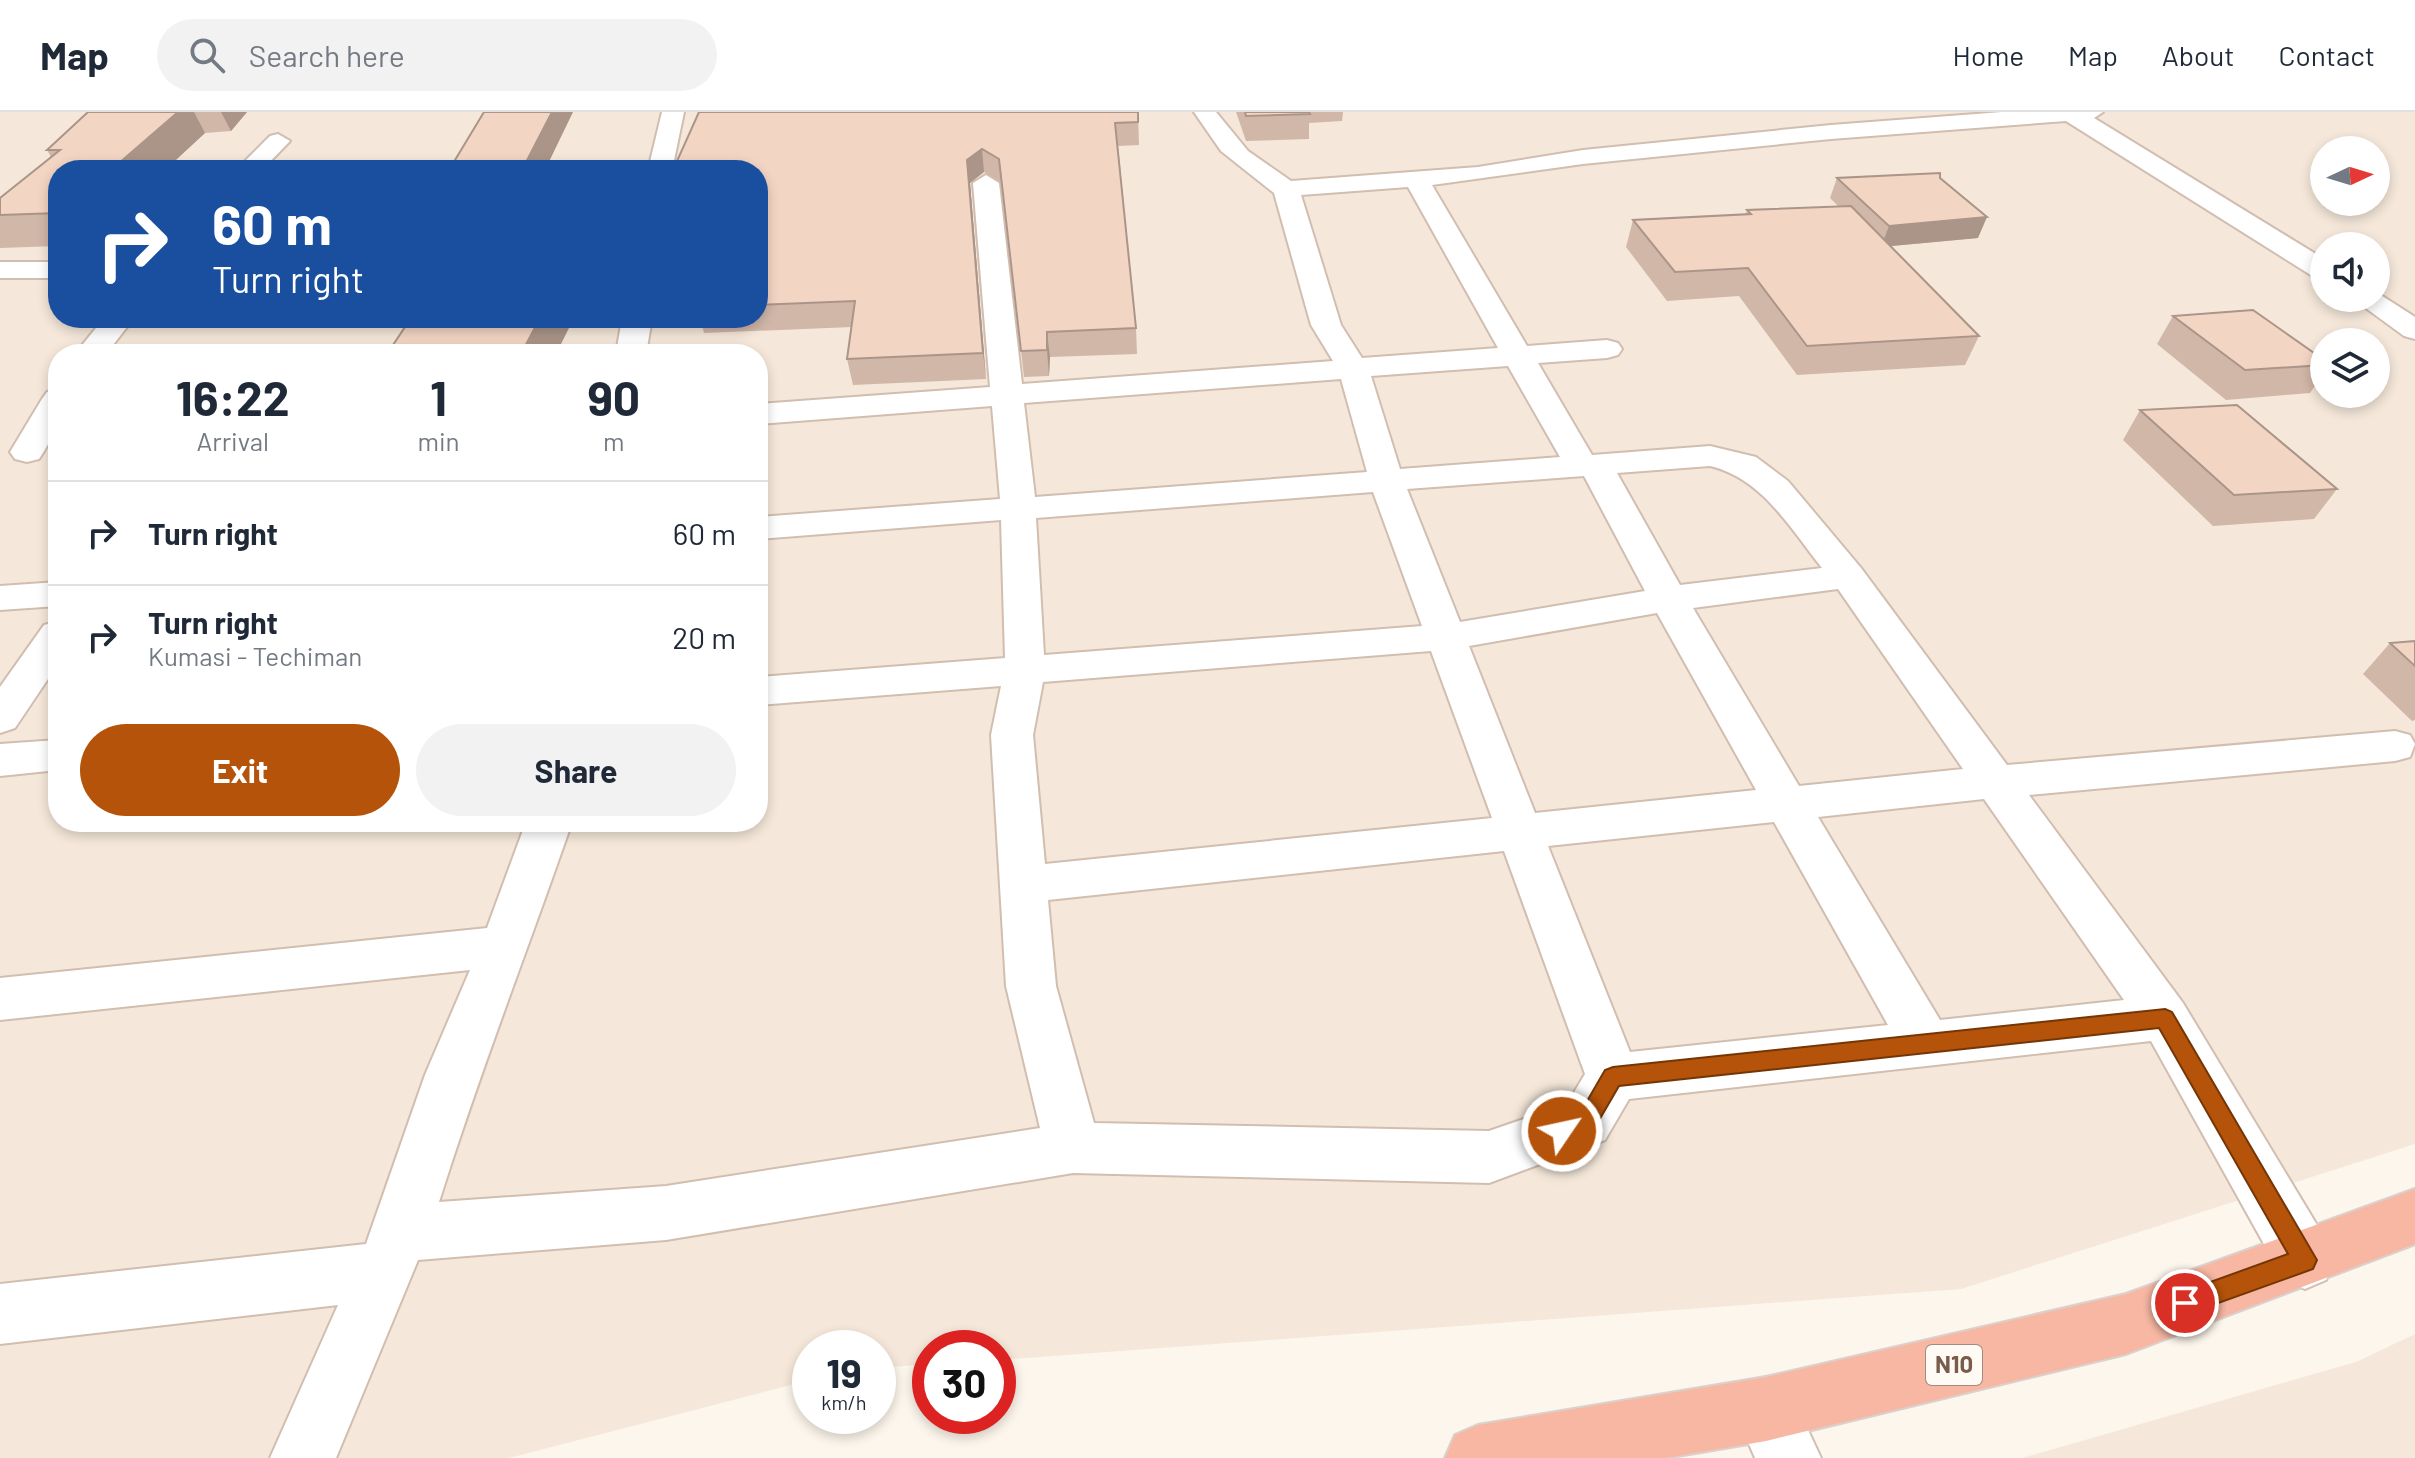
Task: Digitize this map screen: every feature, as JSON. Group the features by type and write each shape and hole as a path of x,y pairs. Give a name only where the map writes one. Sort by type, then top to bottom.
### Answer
{"highway":[{"name":"N10","path":"1478,1458 1777,1434 2126,1324 2305,1260 2415,1216"}],"street":[{"path":"1205,112 1216,133 1253,168 1286,189 1478,174 1583,157 1800,135 2077,113 2310,262"},
{"path":"661,160 665,114"},
{"path":"258,160 278,141"},
{"path":"1416,179 1516,356 1588,464 1926,1043"},
{"path":"986,183 1004,395 1018,506 1025,668 1012,735 1031,986 1073,1148"},
{"path":"1286,189 1326,325 1353,368 1386,479 1449,637 1613,1077"},
{"path":"0,270 48,270"},
{"path":"2387,312 2415,330"},
{"path":"98,344 111,328"},
{"path":"768,413 1607,349"},
{"path":"28,452 48,417"},
{"path":"768,527 1710,456 1744,464 1776,488 1848,576 2165,1018 2305,1260"},
{"path":"768,690 1449,637 1668,599 1848,576"},
{"path":"0,598 48,595"},
{"path":"0,718 48,648"},
{"path":"1025,884 1995,782 2395,746"},
{"path":"0,760 48,756"},
{"path":"303,1458 392,1252 452,1075 505,946 545,832"},
{"path":"0,999 505,946"},
{"path":"1613,1077 2165,1018"},
{"path":"0,1314 1073,1148 1489,1157 1586,1122 1613,1077"}],"shaded area":[{"path":"0,112 2415,112 2415,1144 1961,1289 1016,1359 1016,1330 912,1330 912,1365 896,1367 896,1330 792,1330 792,1385 509,1458 0,1458"},
{"path":"2415,1334 2415,1458 2022,1458 2356,1362"}],"building":[{"path":"88,112 178,112 123,160 48,160 48,213 0,215 0,198 60,150 47,150"},
{"path":"484,112 552,112 527,160 455,160"},
{"path":"699,112 1138,112 1138,122 1115,123 1136,328 1047,332 1047,350 1021,351 999,159 982,149 967,160 983,353 847,359 855,301 768,305 768,160 677,160"},
{"path":"1245,112 1309,112 1310,114 1246,116"},
{"path":"1940,173 1940,178 1987,217 1889,226 1837,178"},
{"path":"1851,206 1979,336 1807,346 1748,268 1675,272 1633,220 1751,214 1747,210"},
{"path":"2253,310 2310,350 2310,366 2245,370 2173,316"},
{"path":"404,328 535,328 526,344 394,344"},
{"path":"2237,405 2337,489 2234,495 2140,410"},
{"path":"2415,641 2415,666 2390,643"}],"route":[{"path":"1562,1131 1586,1122 1613,1077 2165,1018 2305,1260 2185,1303"}]}
